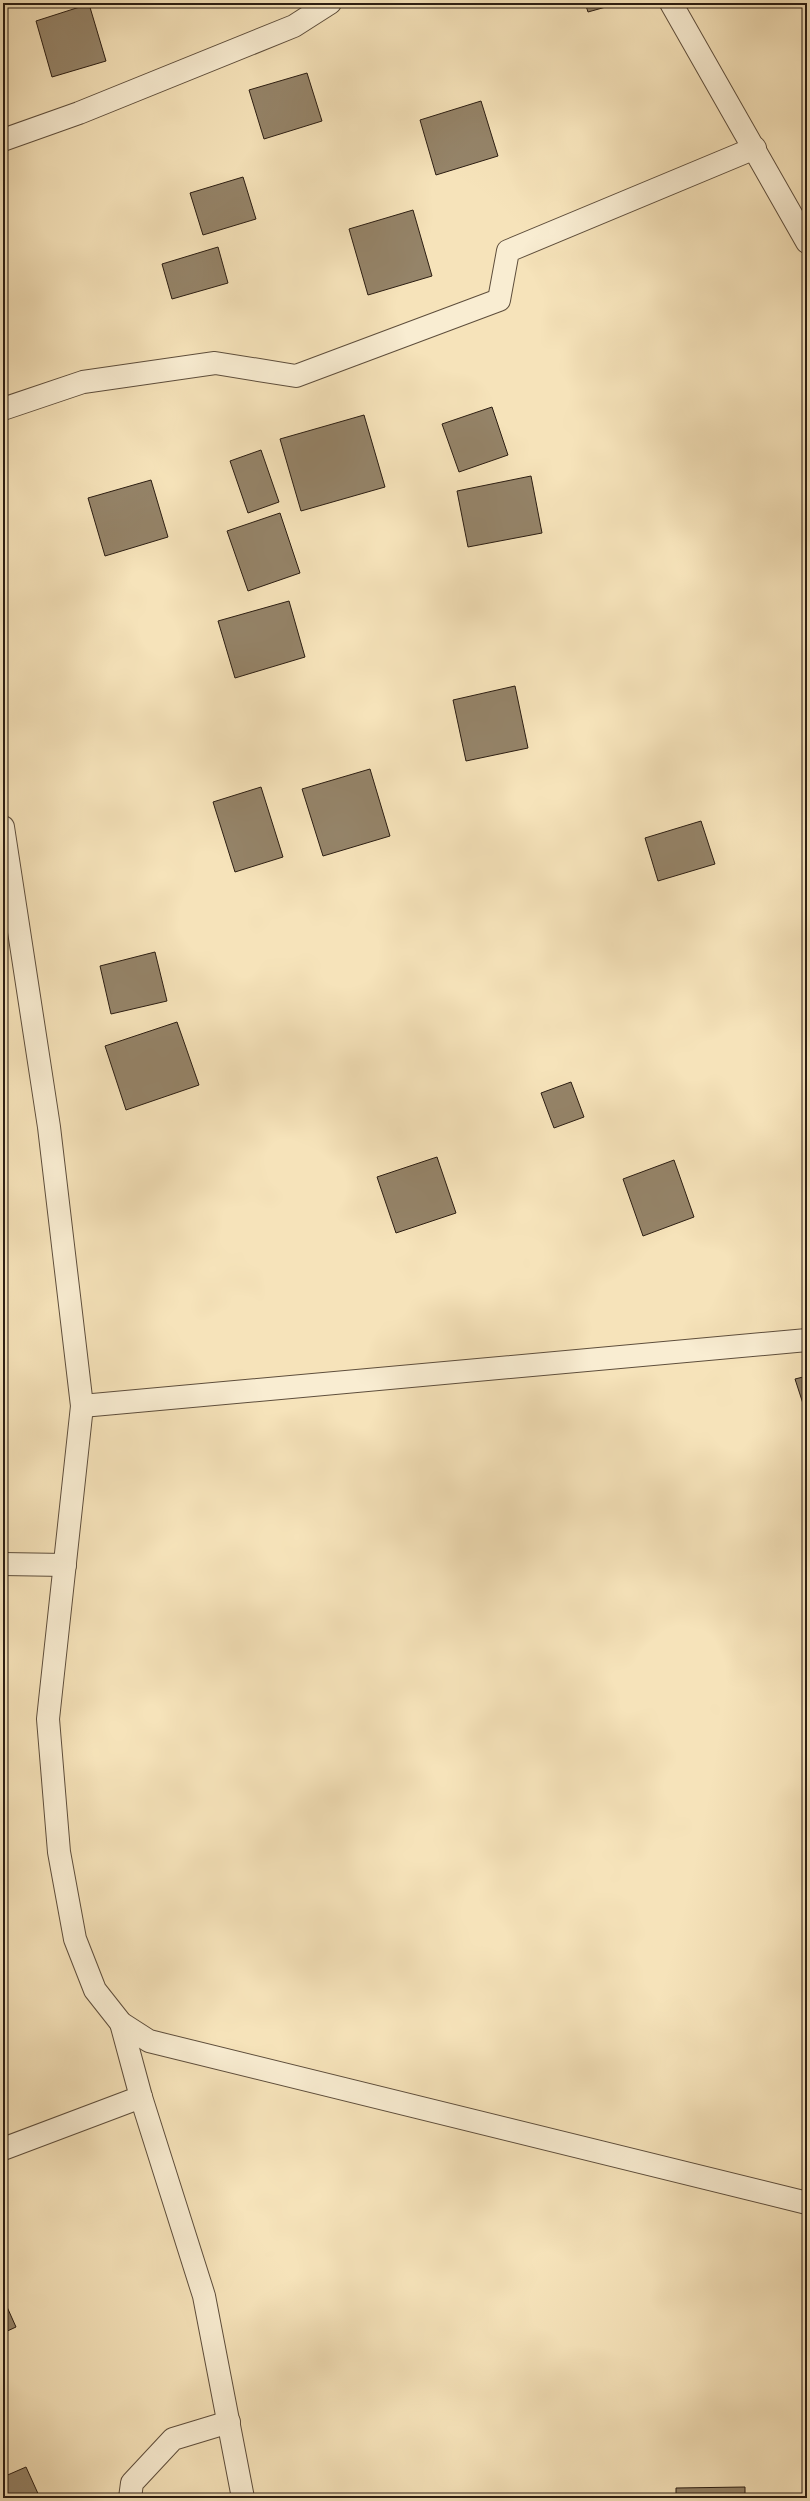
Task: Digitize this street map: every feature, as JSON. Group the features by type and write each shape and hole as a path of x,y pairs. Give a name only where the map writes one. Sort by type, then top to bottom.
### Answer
{"street":[{"path":"3,140 79,113 294,26 330,3"},
{"path":"671,3 755,148 807,242"},
{"path":"3,409 83,382 215,363 296,376 499,300 508,251 755,148"},
{"path":"3,828 49,1127 82,1406 48,1719 59,1852 75,1939 95,1990 121,2023 148,2041 807,2202"},
{"path":"82,1406 807,1340"},
{"path":"3,1564 65,1565"},
{"path":"121,2023 141,2097 204,2296 243,2498"},
{"path":"3,2149 141,2097"},
{"path":"130,2498 132,2483 173,2439 229,2422"}],"building":[{"path":"585,3 620,3 588,12"},
{"path":"89,4 106,61 52,77 36,21"},
{"path":"307,73 322,121 264,139 249,90"},
{"path":"481,101 498,156 436,175 420,120"},
{"path":"243,177 256,219 203,235 190,193"},
{"path":"413,210 432,276 368,295 349,229"},
{"path":"218,247 228,283 172,299 162,264"},
{"path":"492,407 508,455 459,472 442,424"},
{"path":"364,415 385,487 301,511 280,439"},
{"path":"261,450 279,502 248,513 230,461"},
{"path":"531,476 542,533 468,547 457,491"},
{"path":"151,480 168,537 105,556 88,498"},
{"path":"280,513 300,573 248,591 227,531"},
{"path":"289,601 305,657 235,678 218,621"},
{"path":"515,686 528,748 466,761 453,700"},
{"path":"370,769 390,836 323,856 302,789"},
{"path":"261,787 283,857 235,872 213,802"},
{"path":"701,821 715,864 658,881 645,838"},
{"path":"155,952 167,1001 111,1014 100,966"},
{"path":"177,1022 199,1085 126,1110 105,1046"},
{"path":"571,1082 584,1117 554,1128 541,1093"},
{"path":"437,1157 456,1213 396,1233 377,1177"},
{"path":"674,1160 694,1217 643,1236 623,1179"},
{"path":"807,1376 807,1416 795,1379"},
{"path":"807,1482 807,1499 803,1483"},
{"path":"3,2298 16,2327 3,2333"},
{"path":"26,2467 40,2498 3,2498 3,2477"},
{"path":"745,2487 745,2498 676,2498 676,2488"}]}
